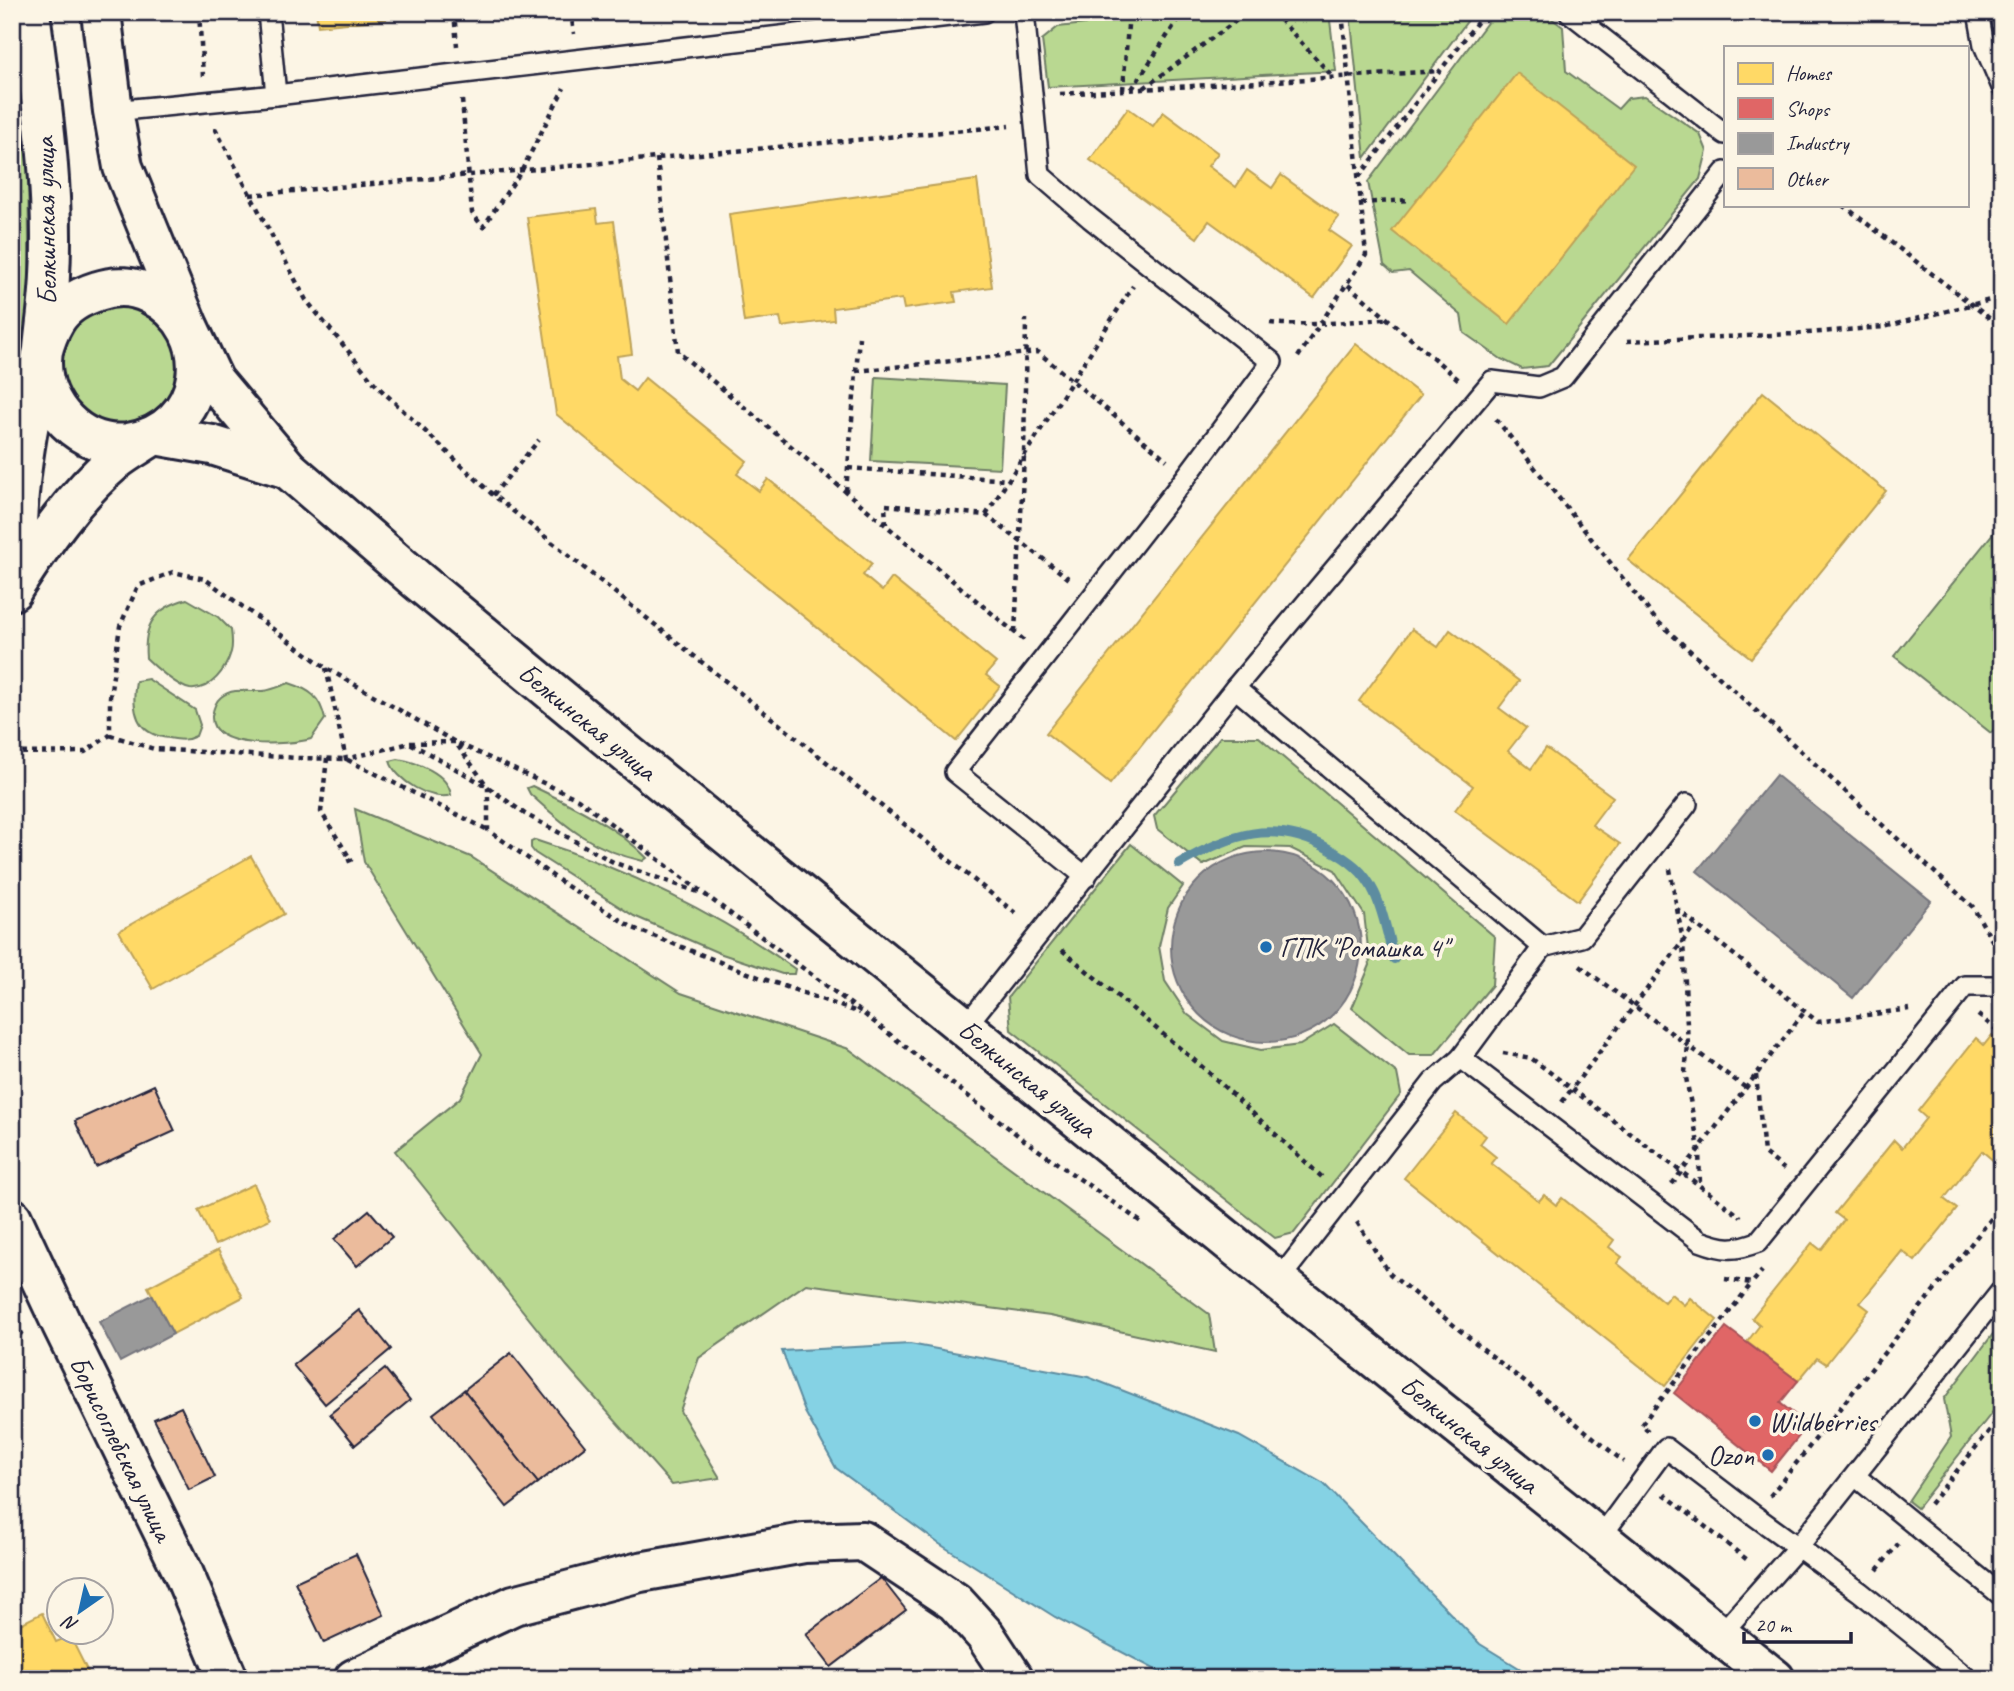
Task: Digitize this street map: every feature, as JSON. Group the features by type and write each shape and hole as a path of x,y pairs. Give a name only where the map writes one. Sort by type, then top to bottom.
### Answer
{"street":[{"name":"Белкинская улица","path":"30,12 26,80 48,171 50,274 43,346 42,376 51,404 71,426 97,440 126,443 155,435 180,415 195,387 197,356 188,326 167,302 139,289 108,287 79,297 56,318 43,346"},
{"name":"Белкинская улица","path":"101,12 123,167 188,326 214,381 288,469 417,580 610,739 1278,1281 1775,1679"},
{"path":"12,590 19,492 43,346"},
{"name":"Белкинская улица","path":"155,435 212,445 288,469"},
{"path":"12,590 48,536 87,489 116,460 155,435"},
{"name":"Борисоглебская улица","path":"18,1242 62,1325 183,1572 228,1679"},
{"path":"354,1679 514,1605 640,1572 804,1543 863,1541 955,1602 985,1635 1014,1679"}],"lane":[{"path":"268,12 276,95"},
{"path":"113,111 276,95 984,12"},
{"path":"1024,12 1040,175 1090,218 1272,362 1186,477 955,772 1086,877"},
{"path":"1569,12 1724,133"},
{"path":"1978,12 1994,48 2002,87"},
{"path":"965,1027 1235,688 1492,381 1539,387 1563,377 1724,173"},
{"path":"1235,688 1544,947"},
{"path":"1278,1281 1433,1082 1465,1053 1544,947 1582,937 1687,804"},
{"path":"1465,1053 1546,1124 1700,1241 1723,1249 1742,1248 1758,1242 1764,1236 1965,986 2002,986"},
{"path":"1720,1635 1798,1547 2002,1290"},
{"path":"1600,1538 1666,1448 1860,1592 1968,1679"},
{"path":"1855,1476 2002,1596"}],"path":[{"path":"199,12 205,103 214,127 306,300 377,386 493,495 1040,933 1206,1070 1342,1197 1390,1274 1770,1578"},
{"path":"454,12 472,213 483,227 522,170 578,60"},
{"path":"1123,90 1129,12"},
{"path":"1131,90 1183,12"},
{"path":"1144,89 1248,12"},
{"path":"1273,12 1334,78"},
{"path":"1272,362 1287,374 1366,255 1342,12"},
{"path":"1359,178 1485,12"},
{"path":"1032,95 1440,71"},
{"path":"250,195 1034,124"},
{"path":"657,158 678,352 1045,657"},
{"path":"1361,203 1409,200"},
{"path":"1844,206 2002,328"},
{"path":"986,515 1148,263"},
{"path":"1348,285 1478,397 1656,620 1973,907 2002,958"},
{"path":"1602,328 1625,341 1794,334 1884,327 2002,297"},
{"path":"1015,633 1024,456 1026,319"},
{"path":"1262,322 1299,326 1322,322 1387,319"},
{"path":"846,492 859,337"},
{"path":"856,371 1038,352 1186,477"},
{"path":"493,495 539,440"},
{"path":"848,468 1008,480"},
{"path":"886,525 885,505 986,515 1092,596"},
{"path":"110,735 110,697 120,626 138,586 173,572 205,579 326,668 455,742 578,799 864,1014 1024,1140 1148,1227"},
{"path":"326,668 345,759"},
{"path":"12,753 85,752 110,735"},
{"path":"110,735 154,749 345,759 410,743 455,742"},
{"path":"455,742 488,787 488,830"},
{"path":"410,743 488,787 525,814 615,863 705,895"},
{"path":"327,758 321,812 351,860 346,862"},
{"path":"345,759 488,830 564,884 633,928 761,978 864,1014"},
{"path":"1653,848 1669,862 1683,941 1688,1046 1685,1072 1699,1149 1700,1186"},
{"path":"1677,909 1818,1021 1950,1004 1969,1008 2002,1034"},
{"path":"1546,1124 1695,925"},
{"path":"1544,947 1570,958 1746,1088"},
{"path":"1654,1206 1805,1011"},
{"path":"1465,1053 1531,1058 1780,1249 1642,1425 1666,1448"},
{"path":"1756,1074 1764,1153 1804,1185"},
{"path":"1755,1516 2002,1205"},
{"path":"1714,1277 1752,1283"}],"green space":[{"path":"1195,12 1329,12 1336,71 1048,87 1042,40 1058,27"},
{"path":"1350,12 1474,12 1365,158"},
{"path":"1495,12 1543,12 1563,27 1566,71 1618,109 1628,98 1645,96 1700,134 1707,151 1700,179 1548,366 1522,369 1501,359 1464,333 1461,315 1409,271 1393,273 1384,265 1368,182"},
{"path":"12,76 18,77 28,160 30,336 12,443"},
{"path":"108,302 151,309 179,341 183,382 160,417 101,429 57,384 58,365 61,340 65,332 79,319"},
{"path":"876,377 1005,385 1000,468 871,461"},
{"path":"2002,522 2002,719 1991,733 1894,656"},
{"path":"187,599 218,617 231,630 232,635 231,652 221,672 211,683 198,689 179,685 146,658 147,636 153,619 167,607"},
{"path":"148,679 195,710 200,725 196,736 183,740 158,736 143,726 138,719 134,702 136,681"},
{"path":"289,683 313,695 323,711 325,719 311,739 286,743 252,743 224,735 215,727 212,716 214,708 226,694 266,690"},
{"path":"1220,737 1259,737 1495,937 1492,985 1434,1055 1409,1055 1352,1008 1370,965 1364,914 1335,870 1290,848 1246,847 1203,865 1157,829 1154,816"},
{"path":"398,759 422,766 438,775 449,787 451,795 434,795 406,782 390,761"},
{"path":"532,786 608,826 647,858 643,861 609,851 581,836 530,794 527,788"},
{"path":"355,809 471,857 681,993 849,1049 1209,1314 1215,1352 1050,1316 806,1284 699,1358 680,1411 720,1478 672,1485 567,1366 395,1151 460,1098 482,1054 364,862"},
{"path":"535,840 602,864 703,911 795,969 794,974 782,974 719,953 634,916 535,853 531,842"},
{"path":"1131,844 1183,886 1168,908 1159,946 1165,981 1187,1014 1223,1041 1261,1050 1300,1045 1334,1024 1397,1073 1401,1094 1294,1233 1275,1238 1011,1030 1008,997"},
{"path":"2002,1322 2002,1400 1917,1508 1908,1501 1951,1437 1944,1399"}],"water":[{"path":"910,1344 1088,1377 1239,1436 1324,1484 1480,1644 1537,1679 1173,1679 1055,1617 938,1543 836,1468 805,1412 782,1351"}],"building: Homes":[{"path":"316,12 385,12 386,19 318,26"},
{"path":"1517,73 1634,165 1509,324 1392,231"},
{"path":"1128,108 1153,126 1163,112 1218,153 1208,166 1236,187 1247,170 1272,188 1281,175 1339,217 1329,230 1352,246 1314,298 1209,221 1197,238 1090,160"},
{"path":"977,180 992,287 954,292 956,302 904,309 902,299 833,308 834,320 782,327 780,317 744,322 729,214"},
{"path":"596,209 598,223 614,221 632,354 617,356 620,379 635,391 645,378 747,461 737,474 759,491 768,479 872,564 863,575 882,591 892,578 996,663 986,675 1000,686 956,741 556,414 527,217"},
{"path":"1356,344 1421,395 1110,784 1046,733"},
{"path":"1763,392 1886,491 1751,658 1628,560"},
{"path":"1412,629 1438,647 1450,630 1519,681 1499,708 1526,728 1508,751 1531,769 1546,748 1613,797 1592,825 1620,844 1578,901 1455,810 1473,786 1359,701"},
{"path":"251,856 284,914 153,989 119,931"},
{"path":"1992,1035 2002,1042 2002,1153 1995,1162 1982,1151 1944,1199 1957,1209 1915,1261 1902,1251 1860,1303 1869,1310 1826,1364 1817,1358 1798,1381 1747,1342 1760,1325 1752,1318 1812,1243 1821,1250 1844,1220 1835,1213 1894,1140 1902,1148 1926,1118 1918,1111 1976,1038 1984,1045"},
{"path":"1456,1113 1486,1136 1480,1144 1496,1157 1491,1163 1539,1201 1544,1195 1556,1205 1562,1198 1614,1240 1609,1247 1622,1257 1617,1263 1664,1302 1671,1294 1684,1305 1690,1298 1717,1320 1665,1386 1404,1178"},
{"path":"254,1184 270,1219 215,1245 198,1210"},
{"path":"218,1250 243,1297 173,1334 148,1287"},
{"path":"42,1613 46,1621 46,1646 75,1646 90,1676 85,1679 12,1679 12,1628"}],"building: Shops":[{"path":"1726,1327 1798,1381 1780,1403 1808,1425 1771,1471 1674,1393"}],"building: Industry":[{"path":"1776,775 1931,901 1853,998 1697,871"},
{"name":"ГПК \"Ромашка 4\"","path":"1266,852 1302,859 1333,880 1354,911 1361,947 1354,983 1333,1014 1302,1035 1266,1042 1230,1035 1199,1014 1178,983 1171,947 1178,911 1199,880 1230,859"},
{"path":"152,1295 173,1334 120,1362 99,1322"}],"building: Other":[{"path":"154,1085 175,1131 96,1167 75,1121"},
{"path":"369,1210 392,1237 357,1266 334,1239"},
{"path":"359,1310 391,1349 325,1404 293,1365"},
{"path":"511,1353 585,1446 538,1483 464,1390"},
{"path":"385,1369 410,1400 355,1445 330,1414"},
{"path":"464,1390 538,1483 507,1507 433,1414"},
{"path":"181,1407 215,1477 189,1490 154,1419"},
{"path":"356,1554 384,1615 324,1643 295,1582"},
{"path":"881,1578 906,1610 831,1667 806,1634"},
{"path":"691,1669 697,1679 677,1679"}],"waterway":[{"path":"1179,864 1216,845 1252,834 1271,832 1309,840 1343,857 1366,878 1380,908 1394,959"}],"place":[{"name":"ГПК \"Ромашка 4\"","path":"1266,947"},
{"name":"Wildberries","path":"1755,1421"},
{"name":"Ozon","path":"1768,1455"}]}
